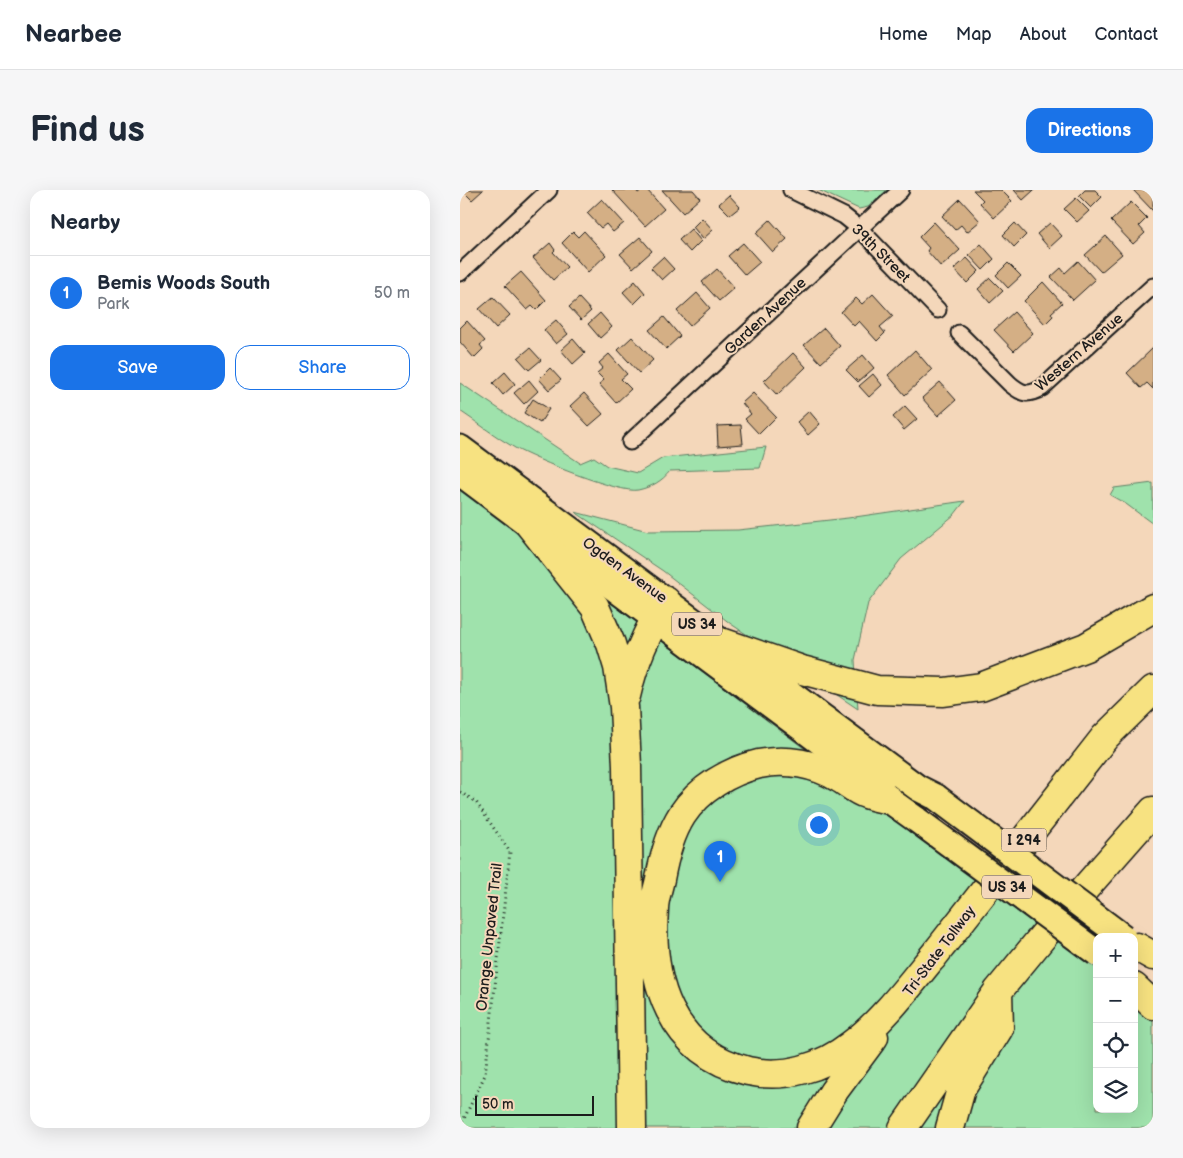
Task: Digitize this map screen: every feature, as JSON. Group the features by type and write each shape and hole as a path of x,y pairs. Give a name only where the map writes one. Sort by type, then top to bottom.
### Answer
{"highway":[{"path":"529,524 595,607 611,644 618,667 624,707 628,813 632,1128"},
{"path":"724,643 802,670 877,690 944,692 981,688 1086,648 1153,608"},
{"path":"624,707 638,651 661,609"},
{"name":"Tri-State Tollway","path":"811,1128 834,1091 944,943 1105,737 1153,690"},
{"path":"889,800 864,794 839,777 819,768 800,763 779,762 737,770 700,795 682,815 670,841 654,907 653,944 658,978 665,1002 677,1023 691,1041 712,1057 734,1068 758,1073 781,1074 807,1069 850,1046 873,1027 944,943"},
{"path":"903,1128 998,991 1098,872 1153,811"},
{"path":"1098,872 1148,845 1153,840"},
{"path":"950,1128 961,1089 999,1028 998,991"},
{"path":"1138,991 1153,1005"}],"main road":[{"name":"Ogden Avenue","path":"460,448 874,782 889,800 1093,950"},
{"name":"Ogden Avenue","path":"460,473 529,524 661,609 724,643 918,788 936,797 1140,949"},
{"path":"1138,981 1153,990"}],"street":[{"path":"460,273 549,190"},
{"name":"39th Street","path":"791,190 844,216 859,228 938,310"},
{"name":"Garden Avenue","path":"630,442 901,190"},
{"name":"Western Avenue","path":"959,333 1010,384 1026,394 1042,388 1153,286"}],"path":[{"name":"Orange Unpaved Trail","path":"460,792 476,802 510,852 485,1075 460,1127"}],"green space":[{"path":"818,190 887,190 868,207 859,209"},
{"path":"460,383 580,463 594,457 607,466 638,473 663,458 766,447 760,468 670,471 660,481 648,487 628,490 577,475 508,444 460,411"},
{"path":"1153,483 1153,524 1110,495 1114,488"},
{"path":"460,489 1093,966 1093,1113 1138,1113 1138,1001 1153,1012 1153,1128 460,1128"},
{"path":"965,501 954,515 901,559 868,603 855,660 858,709 731,624 663,571 575,512 648,531 738,530 848,518"}],"building":[{"path":"462,190 483,190 472,200"},
{"path":"612,190 636,190 638,193 642,190 647,190 664,209 645,226"},
{"path":"662,190 693,190 700,198 683,213"},
{"path":"973,190 1001,190 1012,201 994,218 980,203 983,200"},
{"path":"1014,190 1034,190 1023,200"},
{"path":"1085,190 1095,190 1102,197 1091,208 1079,196"},
{"path":"1133,190 1153,190 1153,211"},
{"path":"729,195 740,207 730,215 719,204"},
{"path":"1076,198 1089,211 1077,222 1064,209"},
{"path":"602,199 624,223 613,232 606,224 601,228 587,213"},
{"path":"960,199 980,221 967,232 961,225 955,230 942,216"},
{"path":"1131,202 1147,218 1139,226 1145,233 1133,244 1111,221"},
{"path":"702,218 713,230 703,239 693,227"},
{"path":"770,220 787,239 773,252 756,233"},
{"path":"934,222 960,250 941,267 927,251 929,248 919,237"},
{"path":"1015,223 1026,235 1014,247 1003,235"},
{"path":"1050,223 1062,236 1049,248 1037,234"},
{"path":"691,229 701,241 690,252 679,240"},
{"path":"584,231 606,255 588,272 562,243 573,232 578,237"},
{"path":"1106,236 1122,254 1101,272 1085,255"},
{"path":"640,237 652,251 633,268 620,254"},
{"path":"550,243 555,250 553,252 567,267 553,280 533,258"},
{"path":"743,243 760,262 745,275 728,256"},
{"path":"981,244 994,259 983,270 969,255"},
{"path":"663,257 674,269 662,280 651,268"},
{"path":"967,258 979,271 967,283 954,269"},
{"path":"1078,261 1095,280 1073,300 1051,277 1061,268 1065,273"},
{"path":"1008,263 1021,276 1008,288 996,275"},
{"path":"717,269 734,288 719,301 702,282"},
{"path":"521,272 546,300 536,310 532,306 527,310 505,286"},
{"path":"990,278 1003,291 990,303 978,289"},
{"path":"635,281 645,293 634,304 623,292"},
{"path":"1043,282 1062,303 1051,313 1053,316 1045,324 1024,301"},
{"path":"697,293 710,308 690,326 677,311"},
{"path":"873,294 893,316 880,327 885,333 877,341 859,321 854,326 841,312 856,298 862,304"},
{"path":"493,297 510,315 496,328 479,309"},
{"path":"579,298 591,311 581,320 569,307"},
{"path":"1014,312 1033,333 1014,351 994,330"},
{"path":"600,313 612,327 600,338 588,324"},
{"path":"664,317 680,336 666,349 649,330"},
{"path":"556,320 568,334 556,344 544,330"},
{"path":"467,321 485,341 480,345 483,349 474,358 460,342 460,328"},
{"path":"824,328 840,346 821,363 804,345"},
{"path":"632,337 653,360 639,373 618,350"},
{"path":"573,339 585,353 573,364 561,350"},
{"path":"530,348 541,360 529,370 518,358"},
{"path":"1153,348 1153,389 1147,383 1141,388 1127,373"},
{"path":"915,350 932,370 905,395 888,375"},
{"path":"793,353 806,367 777,395 764,381"},
{"path":"609,354 627,374 621,379 631,389 616,403 599,384 604,380 597,373 603,368 599,363"},
{"path":"863,355 874,368 858,382 846,370"},
{"path":"550,368 561,380 549,390 539,379"},
{"path":"505,372 515,384 503,395 493,383"},
{"path":"873,374 882,385 869,397 859,386"},
{"path":"529,380 538,391 524,404 514,393"},
{"path":"940,382 956,400 938,416 922,398"},
{"path":"584,393 603,414 589,426 570,406"},
{"path":"753,393 776,417 759,434 745,419 751,414 742,403"},
{"path":"533,399 549,409 540,423 524,413"},
{"path":"905,406 917,419 904,430 893,417"},
{"path":"809,411 820,424 808,435 797,422"},
{"path":"741,425 743,444 718,446 717,426"}],"place":[{"name":"Bemis Woods South","path":"720,882"}]}
